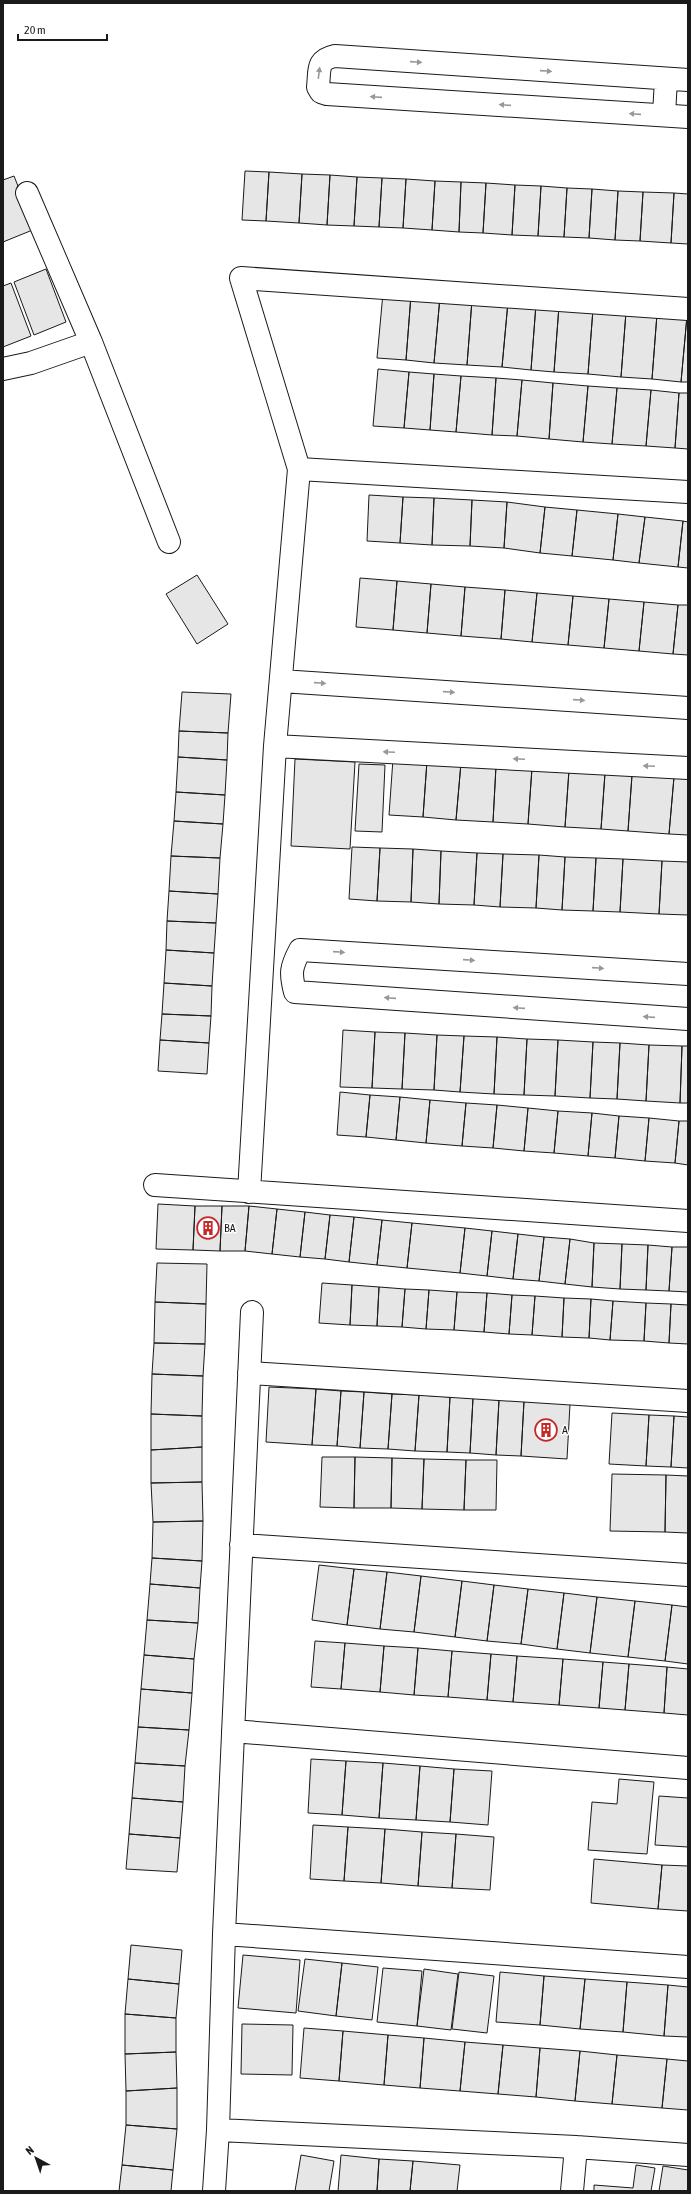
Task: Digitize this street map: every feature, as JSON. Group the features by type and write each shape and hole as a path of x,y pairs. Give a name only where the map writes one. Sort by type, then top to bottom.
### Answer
{"street":[{"path":"688,80 335,56 326,58 321,63 318,87 321,92 327,94 688,117"},
{"path":"664,115 666,79"},
{"path":"26,193 91,342 169,542"},
{"path":"249,1192 275,746 299,469 241,278 688,309"},
{"path":"3,369 30,363 91,342"},
{"path":"299,469 688,492"},
{"path":"281,681 688,708"},
{"path":"275,746 688,768"},
{"path":"688,974 300,950 293,962 291,975 295,992 688,1019"},
{"path":"155,1185 688,1221"},
{"path":"214,2191 218,2130 232,1731 252,1312"},
{"path":"249,1373 688,1401"},
{"path":"242,1545 688,1575"},
{"path":"232,1731 688,1768"},
{"path":"224,1934 688,1967"},
{"path":"218,2130 576,2147 688,2155"},
{"path":"572,2191 576,2147"}],"building":[{"path":"245,171 269,172 266,221 242,220"},
{"path":"269,172 302,174 299,223 266,221"},
{"path":"302,174 330,175 327,225 299,223"},
{"path":"330,175 357,177 354,226 327,225"},
{"path":"14,176 35,229 3,242 3,180"},
{"path":"357,177 382,178 379,227 354,226"},
{"path":"382,178 406,179 403,228 379,227"},
{"path":"406,179 435,181 432,230 403,228"},
{"path":"435,181 461,182 459,232 432,230"},
{"path":"461,182 486,183 483,233 459,232"},
{"path":"486,183 515,185 512,235 483,233"},
{"path":"515,185 541,186 538,236 512,235"},
{"path":"541,186 567,188 564,237 538,236"},
{"path":"567,188 592,189 589,238 564,237"},
{"path":"592,189 618,191 615,240 589,238"},
{"path":"618,191 643,192 640,241 615,240"},
{"path":"643,192 674,193 671,243 640,241"},
{"path":"674,193 688,194 688,244 671,243"},
{"path":"46,269 66,322 34,335 14,282"},
{"path":"11,283 31,336 3,347 3,286"},
{"path":"383,293 411,295 406,360 377,358"},
{"path":"411,295 440,297 434,363 406,360"},
{"path":"440,297 472,300 467,365 434,363"},
{"path":"472,300 508,302 502,367 467,365"},
{"path":"508,302 536,304 531,370 502,367"},
{"path":"536,304 559,306 554,372 531,370"},
{"path":"559,306 593,309 588,374 554,372"},
{"path":"593,309 626,312 621,377 588,374"},
{"path":"626,312 657,314 652,379 621,377"},
{"path":"657,314 687,316 681,382 652,379"},
{"path":"687,316 688,382 681,382"},
{"path":"378,369 409,372 404,428 373,426"},
{"path":"409,372 434,374 430,430 404,428"},
{"path":"434,374 461,376 456,432 430,430"},
{"path":"461,376 496,378 492,435 456,432"},
{"path":"496,378 522,380 517,436 492,435"},
{"path":"522,380 553,383 549,439 517,436"},
{"path":"553,383 588,386 583,442 549,439"},
{"path":"588,386 617,388 612,444 583,442"},
{"path":"617,388 651,390 646,446 612,444"},
{"path":"651,390 679,393 675,448 646,446"},
{"path":"679,393 688,393 688,449 675,448"},
{"path":"369,495 403,497 400,543 367,541"},
{"path":"403,497 434,498 432,545 400,543"},
{"path":"434,498 472,500 470,546 432,545"},
{"path":"472,500 507,502 504,548 470,546"},
{"path":"507,502 545,507 540,553 504,548"},
{"path":"545,507 577,510 572,556 540,553"},
{"path":"577,510 618,514 613,560 572,556"},
{"path":"618,514 645,517 639,563 613,560"},
{"path":"645,517 683,521 678,567 639,563"},
{"path":"683,521 688,522 688,568 678,567"},
{"path":"197,575 228,624 197,644 166,594"},
{"path":"360,578 397,581 393,630 356,627"},
{"path":"397,581 431,584 427,633 393,630"},
{"path":"431,584 465,587 461,636 427,633"},
{"path":"465,587 505,590 501,639 461,636"},
{"path":"505,590 537,593 532,642 501,639"},
{"path":"537,593 573,596 568,645 532,642"},
{"path":"573,596 609,599 604,648 568,645"},
{"path":"609,599 644,602 639,651 604,648"},
{"path":"644,602 678,605 673,654 639,651"},
{"path":"678,605 688,605 688,655 673,654"},
{"path":"182,692 231,694 228,733 179,731"},
{"path":"179,731 228,733 227,760 178,757"},
{"path":"178,757 227,760 225,795 176,792"},
{"path":"295,759 355,762 350,849 291,846"},
{"path":"393,759 427,761 423,817 389,815"},
{"path":"427,761 461,763 456,820 423,817"},
{"path":"461,763 496,766 493,822 456,820"},
{"path":"359,764 385,765 382,832 355,831"},
{"path":"496,766 532,768 528,824 493,822"},
{"path":"532,768 569,770 565,827 528,824"},
{"path":"569,770 605,773 601,829 565,827"},
{"path":"605,773 632,775 628,831 601,829"},
{"path":"632,775 674,777 669,834 628,831"},
{"path":"674,777 688,778 688,835 669,834"},
{"path":"176,792 225,795 223,824 174,821"},
{"path":"174,821 223,824 220,858 171,856"},
{"path":"352,847 380,848 377,901 349,899"},
{"path":"380,848 413,849 411,902 377,901"},
{"path":"413,849 441,851 439,904 411,902"},
{"path":"441,851 477,853 474,905 439,904"},
{"path":"477,853 503,854 500,907 474,905"},
{"path":"503,854 539,855 536,908 500,907"},
{"path":"539,855 565,857 562,910 536,908"},
{"path":"171,856 220,858 218,894 169,891"},
{"path":"565,857 596,858 593,911 562,910"},
{"path":"596,858 623,859 620,912 593,911"},
{"path":"623,859 662,861 659,914 620,912"},
{"path":"662,861 688,862 688,915 659,914"},
{"path":"169,891 218,894 216,923 167,921"},
{"path":"167,921 216,923 214,953 166,950"},
{"path":"166,950 214,953 212,986 164,983"},
{"path":"164,983 212,986 211,1016 162,1014"},
{"path":"162,1014 211,1016 209,1043 160,1040"},
{"path":"343,1030 375,1032 372,1088 340,1087"},
{"path":"375,1032 405,1033 402,1089 372,1088"},
{"path":"405,1033 437,1035 434,1090 402,1089"},
{"path":"437,1035 464,1036 460,1092 434,1090"},
{"path":"464,1036 497,1037 494,1094 460,1092"},
{"path":"497,1037 527,1039 524,1095 494,1094"},
{"path":"527,1039 558,1040 555,1096 524,1095"},
{"path":"160,1040 209,1043 207,1074 158,1071"},
{"path":"558,1040 593,1042 590,1098 555,1096"},
{"path":"593,1042 620,1043 617,1099 590,1098"},
{"path":"620,1043 649,1045 646,1101 617,1099"},
{"path":"649,1045 682,1046 680,1103 646,1101"},
{"path":"682,1046 688,1046 688,1103 680,1103"},
{"path":"340,1092 370,1095 366,1137 337,1135"},
{"path":"370,1095 400,1097 396,1140 366,1137"},
{"path":"400,1097 430,1100 426,1143 396,1140"},
{"path":"430,1100 466,1103 462,1146 426,1143"},
{"path":"466,1103 497,1105 493,1148 462,1146"},
{"path":"497,1105 528,1108 524,1151 493,1148"},
{"path":"528,1108 558,1111 554,1153 524,1151"},
{"path":"558,1111 592,1113 588,1156 554,1153"},
{"path":"592,1113 619,1116 615,1158 588,1156"},
{"path":"619,1116 649,1118 645,1161 615,1158"},
{"path":"649,1118 679,1121 675,1163 645,1161"},
{"path":"679,1121 688,1121 688,1165 675,1163"},
{"path":"158,1204 195,1206 193,1250 156,1249"},
{"name":"BA","path":"195,1206 222,1206 220,1251 193,1250"},
{"path":"222,1206 249,1206 245,1251 220,1251"},
{"path":"249,1206 277,1209 272,1254 245,1251"},
{"path":"277,1209 305,1212 300,1257 272,1254"},
{"path":"305,1212 330,1215 325,1259 300,1257"},
{"path":"330,1215 354,1217 349,1262 325,1259"},
{"path":"354,1217 382,1220 377,1265 349,1262"},
{"path":"382,1220 412,1223 407,1268 377,1265"},
{"path":"412,1223 465,1228 460,1273 407,1268"},
{"path":"465,1228 492,1231 487,1276 460,1273"},
{"path":"492,1231 518,1234 513,1279 487,1276"},
{"path":"518,1234 544,1237 539,1281 513,1279"},
{"path":"544,1237 570,1239 565,1284 539,1281"},
{"path":"570,1239 594,1243 592,1287 565,1284"},
{"path":"594,1243 622,1244 620,1289 592,1287"},
{"path":"622,1244 648,1245 646,1290 620,1289"},
{"path":"648,1245 672,1247 669,1291 646,1290"},
{"path":"672,1247 688,1247 688,1292 669,1291"},
{"path":"157,1263 207,1264 206,1304 155,1302"},
{"path":"322,1283 352,1285 350,1325 319,1323"},
{"path":"352,1285 379,1287 377,1326 350,1325"},
{"path":"379,1287 405,1289 402,1327 377,1326"},
{"path":"405,1289 429,1290 426,1329 402,1327"},
{"path":"429,1290 457,1292 454,1330 426,1329"},
{"path":"457,1292 487,1293 484,1332 454,1330"},
{"path":"487,1293 512,1295 509,1334 484,1332"},
{"path":"512,1295 535,1296 532,1335 509,1334"},
{"path":"535,1296 564,1298 562,1337 532,1335"},
{"path":"564,1298 591,1299 589,1338 562,1337"},
{"path":"591,1299 613,1301 610,1340 589,1338"},
{"path":"613,1301 646,1303 644,1341 610,1340"},
{"path":"155,1302 206,1304 205,1344 154,1343"},
{"path":"646,1303 671,1304 669,1343 644,1341"},
{"path":"671,1304 688,1305 688,1344 669,1343"},
{"path":"154,1343 205,1344 203,1376 152,1374"},
{"path":"152,1374 203,1376 202,1416 151,1414"},
{"path":"269,1387 316,1389 312,1445 266,1442"},
{"path":"316,1389 341,1391 337,1446 312,1445"},
{"path":"341,1391 364,1392 360,1448 337,1446"},
{"path":"364,1392 392,1394 388,1449 360,1448"},
{"path":"392,1394 419,1395 415,1451 388,1449"},
{"path":"419,1395 450,1397 447,1452 415,1451"},
{"path":"450,1397 473,1398 470,1453 447,1452"},
{"path":"473,1398 499,1400 496,1455 470,1453"},
{"path":"499,1400 524,1401 521,1456 496,1455"},
{"name":"A","path":"524,1401 570,1404 567,1459 521,1456"},
{"path":"612,1413 649,1415 646,1466 609,1464"},
{"path":"151,1414 202,1416 202,1447 151,1450"},
{"path":"649,1415 674,1416 671,1467 646,1466"},
{"path":"674,1416 688,1417 688,1468 671,1467"},
{"path":"202,1447 202,1482 151,1483 151,1450"},
{"path":"322,1457 355,1457 354,1508 320,1507"},
{"path":"355,1457 392,1458 391,1508 354,1508"},
{"path":"392,1458 424,1459 422,1509 391,1508"},
{"path":"424,1459 466,1460 464,1510 422,1509"},
{"path":"466,1460 497,1460 496,1510 464,1510"},
{"path":"612,1474 666,1475 665,1532 610,1531"},
{"path":"666,1475 688,1476 688,1533 665,1532"},
{"path":"202,1482 203,1521 153,1522 151,1483"},
{"path":"203,1521 202,1561 152,1558 153,1522"},
{"path":"152,1558 202,1561 200,1588 150,1584"},
{"path":"319,1565 354,1569 347,1625 312,1620"},
{"path":"354,1569 387,1572 380,1629 347,1625"},
{"path":"387,1572 421,1576 414,1632 380,1629"},
{"path":"421,1576 462,1581 455,1637 414,1632"},
{"path":"462,1581 494,1585 487,1641 455,1637"},
{"path":"150,1584 200,1588 198,1623 147,1620"},
{"path":"494,1585 528,1589 521,1644 487,1641"},
{"path":"528,1589 564,1593 557,1649 521,1644"},
{"path":"564,1593 597,1597 590,1653 557,1649"},
{"path":"597,1597 635,1601 628,1657 590,1653"},
{"path":"635,1601 672,1605 665,1661 628,1657"},
{"path":"672,1605 688,1607 688,1664 665,1661"},
{"path":"147,1620 198,1623 194,1659 144,1655"},
{"path":"315,1641 345,1643 341,1689 311,1687"},
{"path":"345,1643 384,1646 380,1692 341,1689"},
{"path":"384,1646 418,1648 414,1695 380,1692"},
{"path":"418,1648 452,1651 448,1697 414,1695"},
{"path":"452,1651 491,1654 487,1700 448,1697"},
{"path":"491,1654 517,1656 513,1702 487,1700"},
{"path":"144,1655 194,1659 192,1693 141,1689"},
{"path":"517,1656 563,1659 559,1705 513,1702"},
{"path":"563,1659 603,1662 599,1708 559,1705"},
{"path":"603,1662 629,1664 625,1710 599,1708"},
{"path":"629,1664 667,1667 664,1713 625,1710"},
{"path":"667,1667 688,1669 688,1715 664,1713"},
{"path":"141,1689 192,1693 189,1730 138,1727"},
{"path":"138,1727 189,1730 185,1766 135,1763"},
{"path":"311,1759 346,1761 342,1815 308,1813"},
{"path":"346,1761 383,1763 379,1818 342,1815"},
{"path":"135,1763 185,1766 183,1802 132,1798"},
{"path":"383,1763 420,1766 416,1820 379,1818"},
{"path":"420,1766 454,1769 450,1822 416,1820"},
{"path":"454,1769 492,1771 488,1825 450,1822"},
{"path":"619,1779 654,1782 647,1854 588,1850 592,1802 617,1804"},
{"path":"659,1796 688,1798 688,1847 655,1845"},
{"path":"132,1798 183,1802 180,1838 129,1834"},
{"path":"313,1825 348,1827 344,1881 310,1879"},
{"path":"348,1827 385,1829 381,1883 344,1881"},
{"path":"385,1829 422,1832 418,1886 381,1883"},
{"path":"422,1832 456,1834 452,1888 418,1886"},
{"path":"129,1834 180,1838 177,1872 126,1869"},
{"path":"456,1834 494,1837 490,1890 452,1888"},
{"path":"594,1859 662,1865 658,1909 591,1903"},
{"path":"662,1865 688,1866 688,1911 658,1909"},
{"path":"131,1945 182,1950 179,1984 128,1979"},
{"path":"243,1955 300,1960 296,2013 238,2008"},
{"path":"305,1959 342,1963 336,2016 298,2011"},
{"path":"342,1963 378,1967 372,2020 336,2016"},
{"path":"383,1968 422,1971 417,2026 377,2022"},
{"path":"424,1969 458,1974 451,2030 417,2026"},
{"path":"459,1972 494,1976 487,2033 452,2029"},
{"path":"500,1972 544,1976 540,2025 496,2022"},
{"path":"544,1976 585,1979 580,2029 540,2025"},
{"path":"128,1979 179,1984 176,2018 125,2014"},
{"path":"585,1979 627,1982 623,2032 580,2029"},
{"path":"627,1982 668,1985 664,2036 623,2032"},
{"path":"668,1985 688,1987 688,2037 664,2036"},
{"path":"125,2014 176,2018 176,2052 125,2054"},
{"path":"242,2024 293,2025 292,2075 241,2074"},
{"path":"304,2028 343,2031 339,2081 300,2078"},
{"path":"343,2031 388,2035 384,2085 339,2081"},
{"path":"388,2035 424,2038 420,2088 384,2085"},
{"path":"424,2038 465,2042 460,2091 420,2088"},
{"path":"465,2042 503,2045 498,2094 460,2091"},
{"path":"503,2045 540,2048 536,2097 498,2094"},
{"path":"540,2048 580,2051 575,2101 536,2097"},
{"path":"580,2051 617,2055 612,2104 575,2101"},
{"path":"176,2052 177,2088 126,2091 125,2054"},
{"path":"617,2055 667,2059 662,2108 612,2104"},
{"path":"667,2059 688,2061 688,2110 662,2108"},
{"path":"177,2088 177,2129 126,2125 126,2091"},
{"path":"126,2125 177,2129 173,2170 122,2165"},
{"path":"301,2155 334,2161 329,2191 295,2191"},
{"path":"341,2155 379,2159 377,2191 338,2191"},
{"path":"379,2159 413,2161 410,2191 377,2191"},
{"path":"413,2161 460,2165 457,2191 410,2191"},
{"path":"122,2165 173,2170 171,2191 119,2191"},
{"path":"636,2165 655,2168 651,2191 594,2191 594,2185 633,2188"},
{"path":"663,2166 688,2170 688,2191 659,2191"}],"place":[{"name":"BA","path":"208,1228"},
{"name":"A","path":"546,1430"}]}
